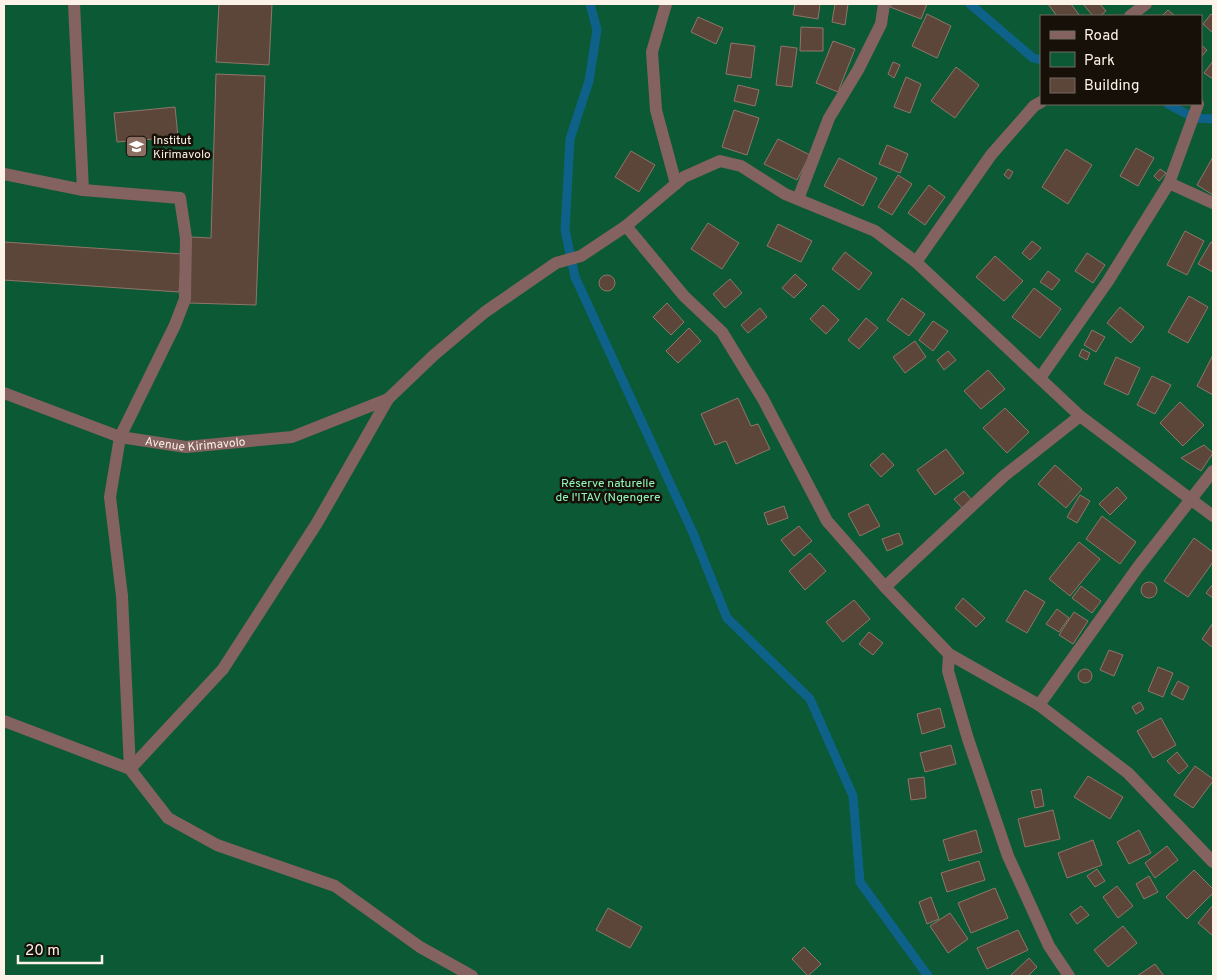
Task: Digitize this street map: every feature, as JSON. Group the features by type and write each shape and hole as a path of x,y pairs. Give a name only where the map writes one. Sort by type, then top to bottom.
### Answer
{"street":[{"path":"74,4 83,190"},
{"path":"666,4 652,52 656,110 676,184"},
{"path":"798,199 829,118 858,70 881,24 884,4"},
{"path":"1131,15 1146,4"},
{"path":"916,262 991,155 1034,106 1040,103"},
{"path":"1040,378 1108,281 1169,183 1198,105"},
{"path":"130,769 223,669 318,523 388,399 434,355 485,312 556,263 581,256 626,226 684,177 720,161 741,166 785,194 874,231 916,262 1080,416 1213,516"},
{"path":"4,174 83,190 180,198 186,238 185,299 175,325 120,437 110,497 122,596 130,769"},
{"path":"1169,183 1213,203"},
{"path":"626,226 684,296 722,332 763,399 827,521 885,587 949,654 1039,705 1128,773 1213,862"},
{"name":"Avenue Kirimavolo","path":"4,393 120,437 186,447 292,437 388,399"},
{"path":"885,587 1004,476 1080,416"},
{"path":"1039,705 1138,568 1213,471"},
{"path":"949,654 948,671 968,739 1008,856 1050,946 1069,976"},
{"path":"4,721 130,769 168,818 217,845 335,886 420,947 472,976"}],"green space":[{"name":"Réserve naturelle de l'ITAV (Ngengere","path":"4,4 1213,4 1213,976 4,976"}],"building":[{"path":"219,4 272,4 269,65 216,62"},
{"path":"795,4 820,4 818,19 793,15"},
{"path":"835,4 848,4 845,25 832,22"},
{"path":"892,4 927,4 921,19 890,7"},
{"path":"1048,4 1071,4 1079,15 1056,15"},
{"path":"1083,4 1100,4 1106,11 1101,15 1092,15"},
{"path":"1168,10 1174,15 1163,15"},
{"path":"927,14 951,26 937,58 912,46"},
{"path":"1211,14 1213,16 1213,33 1203,24"},
{"path":"698,17 723,28 716,44 691,32"},
{"path":"801,27 823,28 823,51 800,51"},
{"path":"833,41 855,49 838,92 816,83"},
{"path":"731,43 755,46 751,78 726,74"},
{"path":"781,46 797,48 792,87 776,85"},
{"path":"1202,46 1207,50 1202,56"},
{"path":"1213,61 1213,79 1204,73"},
{"path":"893,62 900,65 894,78 888,74"},
{"path":"956,67 979,85 955,118 931,101"},
{"path":"216,74 265,76 256,305 189,303 191,237 211,238"},
{"path":"906,77 921,84 910,113 894,107"},
{"path":"738,85 759,90 755,106 734,101"},
{"path":"175,107 178,137 117,142 114,113"},
{"path":"734,110 759,118 747,155 722,147"},
{"path":"778,139 810,155 797,180 764,164"},
{"path":"887,145 908,154 900,173 879,164"},
{"path":"1136,148 1154,158 1138,186 1120,176"},
{"path":"1066,149 1092,165 1068,204 1042,187"},
{"path":"631,151 655,165 639,192 615,177"},
{"path":"1213,157 1213,195 1197,185"},
{"path":"839,158 877,178 863,206 824,186"},
{"path":"1008,169 1013,172 1009,179 1004,175"},
{"path":"1160,169 1166,173 1159,181 1154,176"},
{"path":"898,175 912,184 892,215 878,207"},
{"path":"929,185 945,197 925,225 908,213"},
{"path":"708,223 739,243 722,269 691,249"},
{"path":"778,224 812,241 801,262 767,246"},
{"path":"1185,231 1204,241 1187,275 1167,265"},
{"path":"1032,241 1041,248 1030,260 1022,253"},
{"path":"4,242 182,254 179,292 4,280"},
{"path":"1211,242 1213,243 1213,272 1198,264"},
{"path":"845,252 872,273 859,290 832,269"},
{"path":"1087,253 1105,265 1093,283 1075,271"},
{"path":"995,256 1023,281 1004,301 976,277"},
{"path":"1048,271 1060,280 1052,290 1040,282"},
{"path":"795,274 807,285 794,298 782,288"},
{"path":"604,275 610,275 615,280 613,289 604,291 599,286 599,280"},
{"path":"730,279 742,293 725,308 713,294"},
{"path":"1034,288 1061,309 1040,338 1012,317"},
{"path":"1189,296 1208,307 1188,343 1168,332"},
{"path":"902,298 925,314 909,336 887,320"},
{"path":"667,303 684,322 671,335 653,317"},
{"path":"823,305 839,320 826,334 810,319"},
{"path":"1120,307 1144,327 1131,343 1107,323"},
{"path":"760,308 767,317 748,333 741,325"},
{"path":"866,318 878,328 859,349 848,340"},
{"path":"933,321 948,331 933,351 919,340"},
{"path":"689,328 701,341 678,363 666,351"},
{"path":"1092,330 1105,337 1096,352 1084,345"},
{"path":"915,341 926,357 905,373 893,357"},
{"path":"1082,349 1090,353 1087,360 1079,356"},
{"path":"948,351 956,360 944,370 937,360"},
{"path":"1213,355 1213,395 1197,386"},
{"path":"1116,357 1140,368 1128,395 1104,384"},
{"path":"988,370 1005,389 981,409 964,391"},
{"path":"1152,376 1171,385 1155,414 1137,405"},
{"path":"738,398 751,426 758,424 770,449 736,464 726,441 715,445 701,414"},
{"path":"1180,402 1204,425 1183,446 1160,423"},
{"path":"1005,408 1029,432 1007,453 983,428"},
{"path":"1204,445 1213,453 1201,471 1181,458"},
{"path":"946,449 964,473 935,495 917,470"},
{"path":"883,453 894,465 881,477 870,465"},
{"path":"1055,465 1082,489 1066,508 1038,484"},
{"path":"1117,487 1127,498 1110,515 1099,504"},
{"path":"964,491 971,499 962,508 954,499"},
{"path":"1080,495 1090,501 1077,523 1067,517"},
{"path":"868,504 880,526 860,536 848,514"},
{"path":"784,506 788,518 768,525 764,513"},
{"path":"1102,516 1136,542 1120,564 1086,539"},
{"path":"799,526 812,541 794,556 781,540"},
{"path":"899,533 903,544 887,551 882,539"},
{"path":"1194,538 1213,552 1213,562 1188,597 1164,581"},
{"path":"1079,542 1100,559 1070,596 1049,579"},
{"path":"810,553 826,571 805,590 789,571"},
{"path":"1146,582 1152,582 1157,587 1155,596 1146,598 1141,593 1141,587"},
{"path":"1213,584 1213,598 1206,593"},
{"path":"1081,586 1101,601 1092,613 1072,598"},
{"path":"1025,590 1045,602 1027,633 1006,621"},
{"path":"963,598 985,618 976,627 955,608"},
{"path":"854,600 870,619 843,642 826,622"},
{"path":"1057,609 1069,618 1059,632 1046,624"},
{"path":"1074,612 1088,621 1073,644 1059,635"},
{"path":"1213,623 1213,645 1212,647 1202,639"},
{"path":"869,632 883,643 873,655 859,644"},
{"path":"1109,650 1123,655 1114,676 1100,670"},
{"path":"1158,667 1173,673 1163,697 1148,691"},
{"path":"1085,669 1090,671 1092,676 1090,681 1085,683 1080,681 1078,676 1080,671"},
{"path":"1178,681 1189,687 1183,700 1171,694"},
{"path":"1140,702 1144,709 1136,714 1132,707"},
{"path":"940,708 945,727 922,734 917,714"},
{"path":"1161,718 1176,745 1153,758 1137,731"},
{"path":"951,745 956,764 925,772 920,753"},
{"path":"1177,752 1188,766 1179,774 1167,761"},
{"path":"1195,766 1213,779 1213,781 1193,808 1174,795"},
{"path":"1088,776 1123,797 1110,819 1074,797"},
{"path":"924,777 926,798 911,800 908,779"},
{"path":"1041,789 1044,806 1035,808 1031,791"},
{"path":"1053,810 1060,839 1025,847 1018,819"},
{"path":"976,830 982,852 949,861 943,840"},
{"path":"1139,830 1151,853 1129,864 1117,842"},
{"path":"1093,840 1102,865 1067,878 1058,853"},
{"path":"1167,846 1178,860 1155,878 1145,863"},
{"path":"979,861 985,880 947,892 941,873"},
{"path":"1097,869 1105,881 1095,887 1087,876"},
{"path":"1194,870 1213,889 1213,893 1187,919 1166,897"},
{"path":"1149,876 1158,892 1144,899 1136,884"},
{"path":"1117,886 1133,906 1118,918 1103,897"},
{"path":"995,888 1008,918 971,933 958,903"},
{"path":"931,897 939,919 927,924 919,902"},
{"path":"1213,905 1213,936 1198,923"},
{"path":"1081,906 1089,915 1077,924 1070,914"},
{"path":"608,908 642,927 630,948 596,930"},
{"path":"950,913 968,939 948,953 930,926"},
{"path":"1123,926 1137,943 1108,967 1094,950"},
{"path":"1018,930 1028,950 987,969 977,948"},
{"path":"804,947 821,964 808,976 792,959"},
{"path":"1029,958 1037,967 1028,976 1010,976"},
{"path":"1155,964 1164,976 1137,976"}],"waterway":[{"path":"590,4 597,30 589,81 570,139 565,230 575,277 693,533 727,618 810,699 853,796 860,882 928,976"},
{"path":"970,4 1033,58 1040,60"},
{"path":"1170,105 1194,118 1213,119"}],"place":[{"name":"Institut Kirimavolo","path":"137,147"}]}
